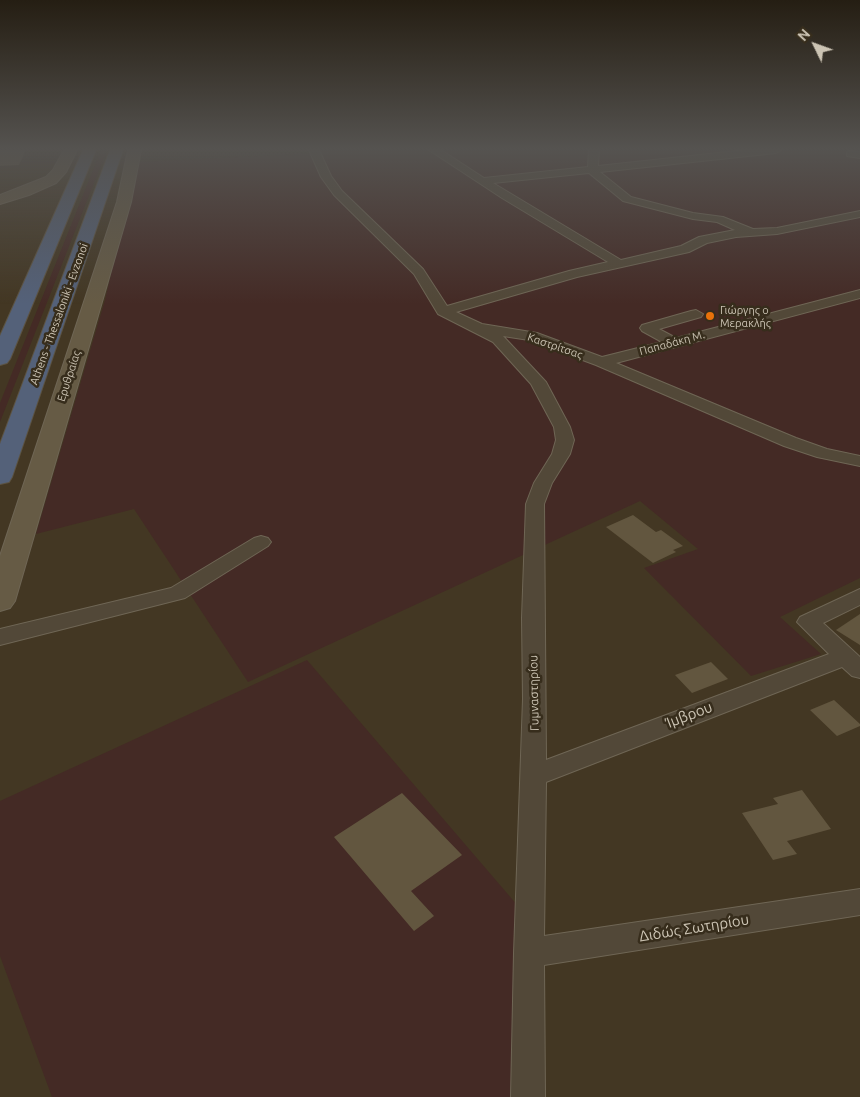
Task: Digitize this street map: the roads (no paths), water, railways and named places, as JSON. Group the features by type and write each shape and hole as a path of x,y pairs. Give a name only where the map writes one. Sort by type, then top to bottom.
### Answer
{"highway":[{"path":"0,359 68,201"},
{"name":"Athens - Thessaloniki - Evzonoi","path":"0,477 99,201"}],"main road":[{"name":"Ερυθραίας","path":"0,601 124,201"}],"street":[{"path":"346,201 419,272 443,311 618,263 685,249 703,240 753,232 777,231 860,214"},
{"path":"516,201 618,263"},
{"path":"636,201 693,216 719,219 753,232"},
{"name":"Παπαδάκη Μ.","path":"601,362 860,294"},
{"name":"Καστρίτσας","path":"443,311 480,328 532,336 601,362 790,442 823,453 857,459"},
{"path":"673,342 647,328 696,314"},
{"name":"Γυμναστηρίου","path":"480,328 498,339 538,382 554,410 564,434 564,447 543,483 535,504 533,618 535,699 529,953 528,1097"},
{"path":"0,637 178,593 261,542"},
{"path":"853,664 808,622 860,596"},
{"name":"Ίμβρου","path":"534,776 748,693 853,664"},
{"name":"Διδώς Σωτηρίου","path":"529,953 860,902"}],"place":[{"name":"Γιώργης ο Μερακλής","path":"710,316"}]}
